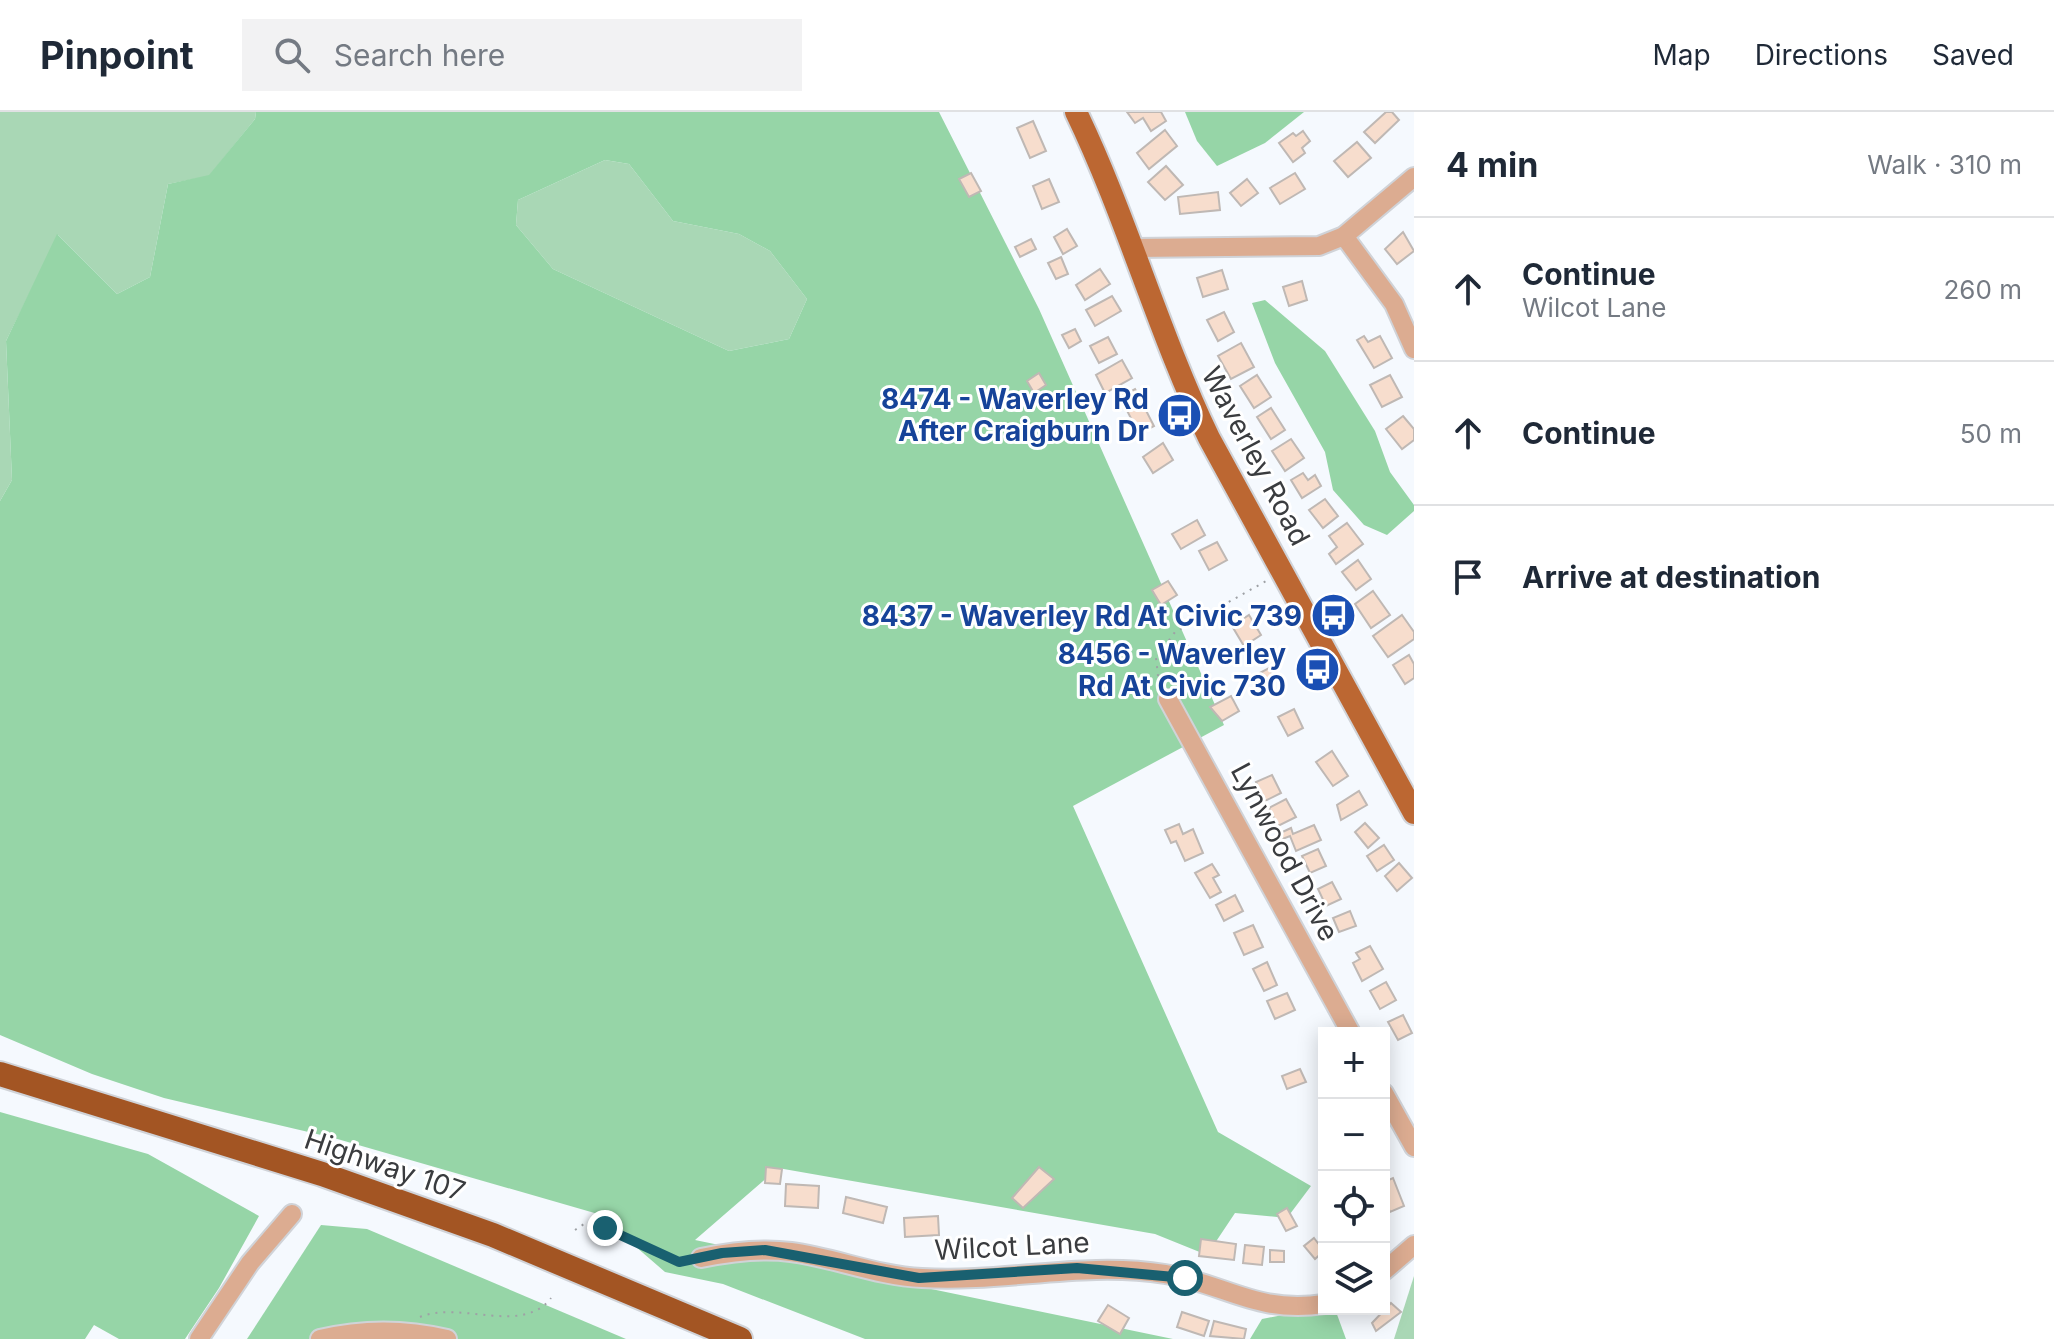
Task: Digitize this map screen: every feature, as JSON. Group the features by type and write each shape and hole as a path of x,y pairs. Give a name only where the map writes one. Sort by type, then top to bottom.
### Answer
{"highway":[{"name":"Highway 107","path":"0,1074 336,1179 493,1235 738,1338"}],"main road":[{"name":"Waverley Road","path":"1076,112 1135,248 1181,380 1209,438 1414,813"}],"street":[{"path":"1135,248 1310,247 1344,236 1414,177"},
{"path":"1344,236 1394,304 1414,349"},
{"name":"Lynwood Drive","path":"1168,699 1348,1027"},
{"path":"1387,1099 1414,1147"},
{"path":"199,1339 250,1263 292,1214"},
{"path":"1390,1266 1414,1245"},
{"name":"Wilcot Lane","path":"701,1258 778,1251 887,1275 935,1279 1077,1268 1135,1271 1185,1278 1262,1304 1287,1308 1318,1305"},
{"path":"320,1339 361,1332 447,1339"}],"path":[{"path":"1168,699 1157,681 1155,664 1175,632 1283,571"},
{"path":"575,1230 587,1222 679,1262 701,1258"},
{"path":"387,1332 434,1311 516,1317 532,1314 551,1298"}],"green space":[{"path":"0,112 256,112 255,119 209,176 168,184 150,277 117,294 58,235 6,341 12,480 0,501"},
{"path":"256,112 939,112 1039,309 1224,725 1073,806 1218,1132 1311,1186 1287,1218 1235,1213 1207,1255 1155,1234 778,1168 695,1240 1173,1339 865,1339 723,1284 665,1272 598,1214 334,1138 164,1098 92,1074 0,1035 0,501 12,480 6,341 57,234 117,294 150,277 168,184 209,175 255,119","holes":["605,160 629,164 673,221 739,234 770,251 807,299 789,339 729,351 553,269 516,225 518,200"]},
{"path":"1185,112 1304,112 1265,143 1217,166 1197,141"},
{"path":"605,160 629,164 673,221 739,234 770,251 807,299 789,339 729,351 553,269 516,225 518,200"},
{"path":"1265,300 1325,351 1375,431 1390,472 1414,505 1414,511 1387,535 1364,525 1333,490 1325,452 1275,363 1252,303"},
{"path":"0,1112 148,1154 259,1216 219,1288 185,1339 119,1339 94,1325 85,1339 0,1339"},
{"path":"321,1225 367,1229 626,1339 247,1339"},
{"path":"1414,1276 1414,1339 1394,1339"},
{"path":"1318,1308 1318,1315 1337,1315 1346,1339 1250,1339 1262,1319"}],"building":[{"path":"1127,112 1161,112 1166,121 1151,131 1143,118 1135,123"},
{"path":"1386,112 1392,112 1399,120 1375,143 1364,132"},
{"path":"1033,121 1046,151 1030,158 1017,128"},
{"path":"1165,130 1177,146 1149,169 1137,153"},
{"path":"1303,131 1310,141 1302,148 1305,153 1293,162 1279,143 1293,133 1296,136"},
{"path":"1357,142 1371,158 1348,177 1334,161"},
{"path":"1166,166 1183,185 1165,200 1148,182"},
{"path":"971,173 981,191 969,197 959,179"},
{"path":"1295,173 1305,189 1280,204 1270,188"},
{"path":"1049,179 1059,202 1042,209 1033,186"},
{"path":"1247,179 1258,193 1241,206 1230,193"},
{"path":"1218,192 1220,210 1180,214 1178,197"},
{"path":"1067,229 1077,246 1063,254 1054,237"},
{"path":"1403,232 1414,251 1397,264 1385,249"},
{"path":"1031,239 1036,249 1020,257 1015,247"},
{"path":"1061,257 1068,274 1056,279 1048,263"},
{"path":"1100,269 1110,284 1085,300 1076,285"},
{"path":"1222,270 1228,289 1203,297 1197,278"},
{"path":"1302,281 1307,300 1289,306 1283,287"},
{"path":"1112,296 1121,311 1095,326 1086,310"},
{"path":"1224,312 1234,332 1218,341 1207,320"},
{"path":"1075,329 1081,341 1069,348 1062,335"},
{"path":"1364,336 1368,342 1380,336 1392,358 1374,368 1357,340"},
{"path":"1108,337 1117,354 1099,363 1090,346"},
{"path":"1241,343 1254,367 1231,379 1218,356"},
{"path":"1122,360 1132,378 1105,393 1096,375"},
{"path":"1039,373 1046,385 1034,393 1027,381"},
{"path":"1257,375 1271,397 1254,408 1240,386"},
{"path":"1390,375 1402,397 1382,407 1370,385"},
{"path":"1135,389 1154,426 1139,434 1120,397"},
{"path":"1271,408 1285,430 1271,439 1257,417"},
{"path":"1403,416 1414,429 1414,440 1402,449 1386,429"},
{"path":"1291,439 1304,458 1285,471 1272,451"},
{"path":"1163,443 1173,460 1153,473 1143,457"},
{"path":"1303,473 1308,480 1315,475 1321,486 1302,498 1291,480"},
{"path":"1325,499 1338,516 1323,528 1309,510"},
{"path":"1197,520 1205,535 1181,549 1172,534"},
{"path":"1347,523 1363,544 1336,564 1329,554 1337,547 1329,536"},
{"path":"1217,542 1227,560 1209,570 1199,551"},
{"path":"1358,560 1371,579 1356,590 1342,572"},
{"path":"1168,581 1177,595 1161,605 1152,590"},
{"path":"1373,591 1390,615 1371,628 1355,604"},
{"path":"1249,615 1261,635 1244,646 1232,626"},
{"path":"1402,615 1414,632 1414,639 1388,657 1373,636"},
{"path":"1409,655 1414,664 1414,678 1405,684 1393,665"},
{"path":"1269,668 1275,679 1262,685 1256,675"},
{"path":"1231,696 1239,711 1222,721 1210,707"},
{"path":"1294,709 1303,728 1288,736 1278,717"},
{"path":"1332,751 1348,776 1333,786 1316,762"},
{"path":"1272,775 1281,793 1265,801 1256,782"},
{"path":"1359,791 1367,805 1341,820 1337,805"},
{"path":"1286,799 1296,817 1278,826 1269,808"},
{"path":"1365,823 1379,838 1368,848 1355,832"},
{"path":"1179,824 1183,834 1193,829 1203,853 1185,861 1176,841 1171,843 1165,830"},
{"path":"1314,825 1321,840 1296,851 1290,836 1280,840 1278,834 1291,828 1293,834"},
{"path":"1384,845 1394,860 1377,871 1367,856"},
{"path":"1318,849 1326,866 1310,873 1302,856"},
{"path":"1399,863 1412,878 1397,891 1385,876"},
{"path":"1212,864 1219,875 1213,878 1221,892 1210,898 1195,873"},
{"path":"1332,882 1341,899 1326,906 1318,889"},
{"path":"1235,895 1243,911 1224,921 1216,905"},
{"path":"1350,911 1356,926 1339,932 1333,918"},
{"path":"1253,925 1263,947 1244,955 1234,933"},
{"path":"1370,946 1383,969 1362,981 1353,963 1360,959 1356,953"},
{"path":"1267,962 1277,985 1264,991 1253,969"},
{"path":"1386,982 1396,1000 1380,1009 1370,991"},
{"path":"1287,993 1295,1010 1275,1019 1267,1001"},
{"path":"1403,1015 1412,1033 1398,1040 1388,1022"},
{"path":"1300,1069 1306,1082 1287,1089 1282,1076"},
{"path":"766,1167 782,1169 780,1184 765,1183"},
{"path":"1039,1167 1054,1179 1023,1208 1012,1198"},
{"path":"1393,1178 1404,1206 1390,1212 1390,1179"},
{"path":"786,1184 819,1186 818,1208 785,1206"},
{"path":"846,1197 887,1207 883,1223 843,1213"},
{"path":"1287,1208 1297,1226 1286,1231 1277,1214"},
{"path":"938,1216 939,1235 905,1237 904,1218"},
{"path":"1314,1238 1318,1243 1318,1256 1315,1259 1304,1246"},
{"path":"1201,1239 1236,1244 1234,1260 1199,1256"},
{"path":"1245,1245 1264,1247 1262,1265 1243,1263"},
{"path":"1270,1250 1284,1251 1284,1262 1270,1262"},
{"path":"1390,1304 1401,1312 1376,1331 1372,1323 1380,1315 1390,1315"},
{"path":"1108,1305 1129,1318 1120,1334 1098,1321"},
{"path":"1182,1312 1209,1321 1204,1336 1177,1327"},
{"path":"1214,1321 1246,1329 1244,1339 1210,1336"}],"place":[{"name":"8474 - Waverley Rd After Craigburn Dr","path":"1180,415"},
{"name":"8437 - Waverley Rd At Civic 739","path":"1333,616"},
{"name":"8456 - Waverley Rd At Civic 730","path":"1317,670"}],"route":[{"path":"605,1228 679,1262 722,1253 765,1250 817,1257 887,1275 919,1278 967,1278 1077,1268 1185,1278"}]}
